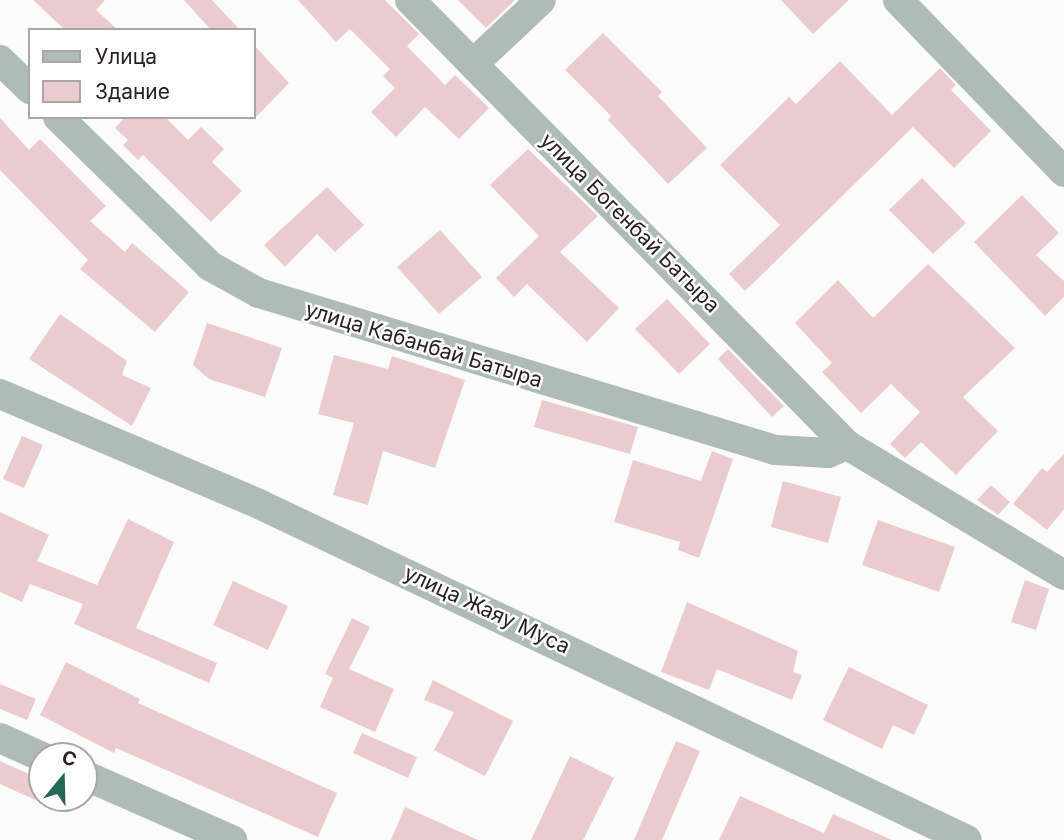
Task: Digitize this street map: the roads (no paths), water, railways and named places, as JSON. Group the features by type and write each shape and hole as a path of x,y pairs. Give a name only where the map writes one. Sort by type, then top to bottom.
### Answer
{"street":[{"name":"улица Богенбай Батыра","path":"410,0 848,445"},
{"path":"473,64 541,0"},
{"path":"898,0 1064,172"},
{"path":"0,60 28,87"},
{"name":"улица Кабанбай Батыра","path":"60,119 210,266 259,293 775,450 828,453 848,445"},
{"name":"улица Жаяу Муса","path":"0,394 261,505 967,840"},
{"path":"848,445 1064,575"},
{"path":"0,738 28,751"},
{"path":"98,781 232,840"}]}
